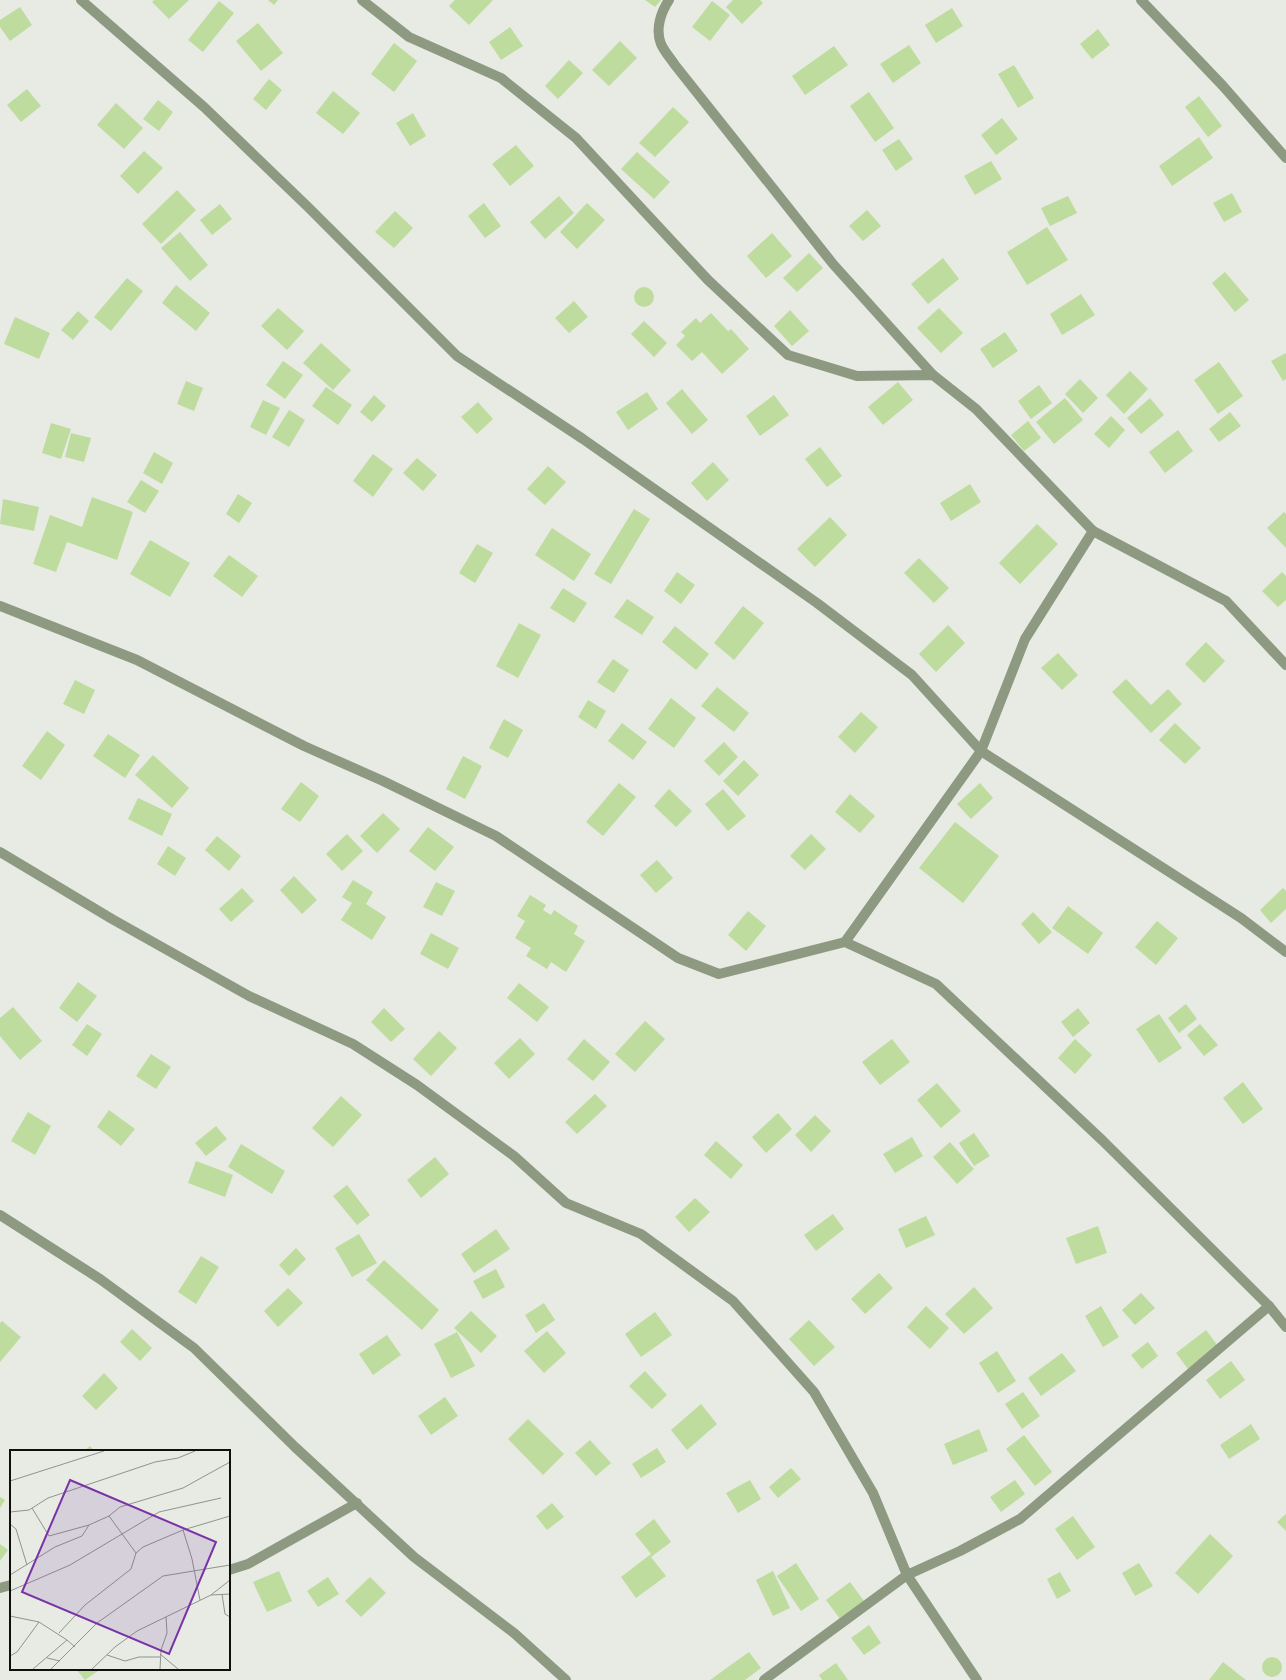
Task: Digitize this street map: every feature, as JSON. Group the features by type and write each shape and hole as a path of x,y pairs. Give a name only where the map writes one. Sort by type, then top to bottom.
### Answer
{"street":[{"path":"81,0 209,112 308,207 457,356 583,439 823,607 912,675 981,751 1241,918 1286,952"},
{"path":"362,0 409,38 501,78 576,138 708,280 788,355 857,376 933,375"},
{"path":"669,0 663,10 658,27 661,44 675,65 833,264 933,375 976,409 1093,531 1226,600 1286,665"},
{"path":"1140,0 1223,86 1286,158"},
{"path":"845,942 981,751 1025,639 1093,531"},
{"path":"0,606 137,660 304,746 383,781 496,836 678,958 719,974 845,942 936,984 1103,1141 1268,1306 1286,1327"},
{"path":"0,852 13,858 112,919 249,996 353,1044 417,1085 507,1152 566,1203 641,1234 733,1301 814,1392 873,1494 907,1575 977,1680"},
{"path":"0,1215 100,1279 194,1348 295,1447 414,1557 514,1633 566,1680"},
{"path":"764,1680 907,1575 960,1551 1020,1520 1268,1306"},
{"path":"230,1570 248,1564 357,1503"},
{"path":"0,1588 10,1585"}],"building":[{"path":"154,0 189,0 169,19 152,2"},
{"path":"268,0 278,0 274,5"},
{"path":"455,0 493,0 469,25 449,6"},
{"path":"645,0 661,0 655,7"},
{"path":"733,0 760,0 763,3 742,24 726,7"},
{"path":"219,1 234,13 203,52 188,40"},
{"path":"712,1 730,15 710,41 692,27"},
{"path":"20,7 32,25 10,41 0,27 0,20"},
{"path":"952,8 963,26 936,43 925,25"},
{"path":"258,23 283,53 261,71 236,41"},
{"path":"510,27 523,46 501,60 489,42"},
{"path":"1098,29 1110,45 1092,59 1080,44"},
{"path":"620,41 637,58 609,86 592,70"},
{"path":"394,43 417,61 394,92 371,74"},
{"path":"909,45 921,63 893,83 880,64"},
{"path":"834,46 848,65 805,95 792,76"},
{"path":"569,60 583,73 558,99 545,86"},
{"path":"1014,65 1034,98 1018,108 998,74"},
{"path":"269,79 282,90 266,110 253,99"},
{"path":"27,89 41,106 21,122 7,105"},
{"path":"333,91 360,113 343,134 316,113"},
{"path":"869,92 894,128 875,142 850,106"},
{"path":"1199,96 1222,126 1208,137 1185,107"},
{"path":"158,100 173,112 159,131 143,119"},
{"path":"116,103 143,128 124,149 97,125"},
{"path":"673,107 689,122 655,157 639,143"},
{"path":"413,113 426,136 410,146 396,123"},
{"path":"1002,118 1018,139 996,155 981,135"},
{"path":"1199,137 1213,158 1172,186 1159,166"},
{"path":"899,139 913,159 896,171 882,150"},
{"path":"516,145 534,166 510,186 492,164"},
{"path":"144,151 163,168 138,194 120,176"},
{"path":"637,152 670,182 654,199 621,169"},
{"path":"991,161 1002,179 975,195 964,176"},
{"path":"177,190 196,210 161,244 142,224"},
{"path":"1232,193 1242,212 1224,222 1213,203"},
{"path":"559,196 574,213 545,239 530,222"},
{"path":"1068,196 1077,213 1050,226 1041,208"},
{"path":"484,203 501,226 485,238 468,216"},
{"path":"587,203 605,220 577,249 560,232"},
{"path":"220,204 232,219 212,235 200,220"},
{"path":"867,210 881,226 863,241 849,226"},
{"path":"395,211 413,228 394,248 375,232"},
{"path":"1047,227 1068,260 1027,285 1007,252"},
{"path":"180,232 208,265 190,281 161,248"},
{"path":"772,233 792,256 766,278 747,256"},
{"path":"809,253 823,268 797,292 783,278"},
{"path":"943,258 959,279 928,304 911,284"},
{"path":"1225,272 1249,300 1235,312 1212,283"},
{"path":"127,278 143,291 111,331 94,317"},
{"path":"176,285 210,313 196,331 162,303"},
{"path":"640,287 648,287 654,293 654,301 648,307 640,307 634,301 634,293"},
{"path":"1081,294 1095,315 1062,335 1050,314"},
{"path":"574,301 588,317 569,333 555,318"},
{"path":"278,308 304,331 287,350 261,326"},
{"path":"939,308 963,333 941,353 917,328"},
{"path":"790,310 809,331 792,346 774,326"},
{"path":"78,311 89,321 73,340 61,330"},
{"path":"711,313 728,331 731,329 749,349 722,374 702,352 692,361 676,345 685,336 681,332 696,318 700,323"},
{"path":"15,317 50,333 39,359 4,344"},
{"path":"644,321 667,343 654,357 631,334"},
{"path":"1005,332 1018,351 993,368 980,349"},
{"path":"321,343 351,370 333,390 303,363"},
{"path":"1286,353 1286,379 1283,381 1271,361"},
{"path":"283,361 303,375 285,399 266,385"},
{"path":"1219,362 1243,396 1218,414 1194,380"},
{"path":"1130,371 1148,389 1124,414 1106,395"},
{"path":"1080,379 1098,398 1083,413 1065,394"},
{"path":"186,381 203,388 194,411 177,404"},
{"path":"898,382 913,400 883,425 868,407"},
{"path":"1039,385 1052,403 1031,419 1018,401"},
{"path":"326,387 352,405 338,425 312,406"},
{"path":"682,389 708,420 692,434 666,403"},
{"path":"647,392 658,409 628,430 616,412"},
{"path":"374,395 386,406 372,422 360,412"},
{"path":"774,395 789,415 760,436 746,416"},
{"path":"1065,398 1083,420 1054,444 1036,422"},
{"path":"1150,398 1164,415 1141,434 1127,418"},
{"path":"263,400 280,408 266,435 250,427"},
{"path":"478,402 493,419 477,434 461,417"},
{"path":"289,410 305,420 289,447 272,437"},
{"path":"1230,412 1241,426 1219,442 1209,429"},
{"path":"1111,416 1125,430 1109,448 1094,434"},
{"path":"1028,421 1041,438 1024,451 1011,435"},
{"path":"51,423 71,429 61,459 42,453"},
{"path":"1178,430 1193,451 1165,473 1149,452"},
{"path":"71,433 91,438 84,462 65,457"},
{"path":"820,447 842,476 827,487 805,459"},
{"path":"154,452 173,463 162,484 143,473"},
{"path":"373,454 393,469 373,497 353,481"},
{"path":"417,458 437,475 423,491 403,473"},
{"path":"713,462 729,480 707,501 691,483"},
{"path":"548,466 566,482 545,505 527,489"},
{"path":"141,480 159,491 145,513 127,502"},
{"path":"970,484 981,502 951,521 940,503"},
{"path":"238,494 252,503 239,523 226,514"},
{"path":"92,497 133,512 117,560 67,542 56,572 33,564 50,515 82,527"},
{"path":"3,499 39,507 34,531 0,524"},
{"path":"634,509 650,519 611,584 594,574"},
{"path":"1284,512 1286,514 1286,548 1267,528"},
{"path":"830,517 847,535 815,567 797,549"},
{"path":"1037,524 1058,544 1020,584 999,563"},
{"path":"552,528 591,554 574,581 535,555"},
{"path":"150,540 190,563 170,597 130,574"},
{"path":"477,544 493,553 475,583 459,573"},
{"path":"229,555 258,576 242,597 213,576"},
{"path":"919,558 949,588 934,603 904,573"},
{"path":"677,572 695,585 681,604 664,591"},
{"path":"1282,572 1286,576 1286,600 1278,607 1262,591"},
{"path":"563,588 587,603 574,623 550,608"},
{"path":"627,599 654,617 642,635 614,617"},
{"path":"743,606 764,623 734,660 714,643"},
{"path":"519,623 541,635 518,678 496,666"},
{"path":"948,625 965,643 936,672 919,654"},
{"path":"675,626 709,654 696,670 662,642"},
{"path":"1206,642 1225,661 1204,683 1185,664"},
{"path":"1058,653 1078,675 1062,690 1041,668"},
{"path":"613,659 629,670 614,693 597,682"},
{"path":"1126,679 1151,705 1168,689 1182,704 1151,733 1112,692"},
{"path":"75,680 95,690 84,714 63,704"},
{"path":"717,687 749,713 734,732 701,706"},
{"path":"671,698 696,718 674,748 648,729"},
{"path":"588,700 606,711 596,729 578,717"},
{"path":"861,712 878,727 855,753 838,737"},
{"path":"504,719 523,730 508,758 489,748"},
{"path":"622,723 647,742 633,760 608,741"},
{"path":"1175,723 1201,748 1185,764 1159,740"},
{"path":"47,731 65,745 41,780 22,766"},
{"path":"108,734 140,755 125,778 93,756"},
{"path":"724,742 738,757 719,776 704,761"},
{"path":"153,755 189,788 172,808 135,775"},
{"path":"463,756 482,766 465,799 446,789"},
{"path":"744,760 759,775 738,796 723,781"},
{"path":"301,782 319,796 300,822 281,809"},
{"path":"619,783 636,797 603,836 586,822"},
{"path":"980,783 993,798 971,819 957,804"},
{"path":"669,789 692,811 676,827 654,806"},
{"path":"723,789 746,816 728,831 705,804"},
{"path":"850,794 875,816 860,833 835,812"},
{"path":"138,798 172,814 162,836 128,819"},
{"path":"383,813 400,829 377,853 360,836"},
{"path":"955,822 999,856 963,903 919,868"},
{"path":"428,827 454,847 435,871 409,851"},
{"path":"347,834 363,851 342,871 326,854"},
{"path":"811,834 826,849 805,870 790,856"},
{"path":"217,836 241,856 229,871 205,850"},
{"path":"168,846 186,858 175,876 157,864"},
{"path":"657,860 673,878 656,893 640,875"},
{"path":"294,876 317,900 302,914 280,890"},
{"path":"353,880 373,892 366,904 386,917 372,940 341,920 352,903 342,897"},
{"path":"436,882 455,891 442,916 423,907"},
{"path":"242,888 254,901 231,922 219,909"},
{"path":"1283,888 1286,891 1286,909 1271,923 1260,910"},
{"path":"530,895 546,905 543,910 551,915 554,910 578,926 574,934 585,941 566,972 551,962 547,969 526,956 531,948 515,938 525,921 517,916"},
{"path":"1068,906 1103,933 1088,954 1052,928"},
{"path":"748,911 766,926 746,951 728,935"},
{"path":"1033,912 1052,932 1039,944 1021,924"},
{"path":"1157,921 1178,938 1156,965 1135,947"},
{"path":"431,933 459,948 448,969 420,954"},
{"path":"78,982 97,996 77,1022 59,1008"},
{"path":"519,983 549,1007 537,1022 507,998"},
{"path":"1186,1004 1197,1019 1179,1033 1168,1018"},
{"path":"13,1007 42,1041 20,1060 0,1036 0,1018"},
{"path":"384,1008 405,1029 391,1042 371,1022"},
{"path":"1078,1008 1090,1023 1073,1037 1061,1022"},
{"path":"1159,1014 1182,1048 1159,1063 1136,1029"},
{"path":"645,1021 665,1039 635,1072 615,1054"},
{"path":"87,1024 102,1034 87,1056 72,1045"},
{"path":"1200,1024 1218,1045 1204,1056 1187,1035"},
{"path":"439,1031 457,1048 431,1076 413,1059"},
{"path":"520,1038 535,1054 509,1079 494,1063"},
{"path":"584,1039 610,1062 593,1081 567,1059"},
{"path":"892,1039 910,1062 880,1085 862,1062"},
{"path":"1075,1039 1092,1055 1075,1074 1058,1058"},
{"path":"151,1054 171,1067 156,1089 136,1076"},
{"path":"1243,1082 1263,1109 1243,1124 1223,1098"},
{"path":"937,1083 961,1111 941,1128 917,1100"},
{"path":"595,1094 607,1106 577,1134 565,1122"},
{"path":"341,1096 362,1115 333,1147 312,1128"},
{"path":"109,1110 135,1129 121,1146 97,1127"},
{"path":"28,1112 51,1126 35,1155 11,1141"},
{"path":"778,1113 792,1129 766,1153 752,1137"},
{"path":"815,1115 831,1131 811,1152 795,1135"},
{"path":"216,1126 227,1139 206,1156 195,1143"},
{"path":"974,1133 990,1156 974,1166 959,1143"},
{"path":"912,1137 923,1156 895,1173 883,1154"},
{"path":"716,1141 743,1165 731,1179 704,1155"},
{"path":"950,1142 974,1169 957,1184 933,1157"},
{"path":"241,1144 285,1171 272,1194 228,1167"},
{"path":"435,1157 449,1174 421,1198 407,1180"},
{"path":"196,1161 233,1175 225,1197 188,1183"},
{"path":"347,1185 370,1215 357,1225 333,1196"},
{"path":"695,1198 710,1212 689,1232 675,1217"},
{"path":"833,1214 844,1229 816,1251 804,1235"},
{"path":"926,1216 935,1235 906,1248 898,1229"},
{"path":"1098,1226 1107,1253 1076,1264 1066,1238"},
{"path":"496,1229 510,1249 474,1273 461,1254"},
{"path":"359,1234 377,1263 352,1277 335,1248"},
{"path":"296,1248 306,1259 289,1276 279,1265"},
{"path":"201,1256 219,1267 196,1304 178,1292"},
{"path":"384,1260 439,1310 422,1330 366,1280"},
{"path":"496,1269 505,1287 483,1299 473,1281"},
{"path":"879,1273 893,1288 865,1314 851,1299"},
{"path":"974,1287 993,1308 964,1334 945,1314"},
{"path":"288,1288 303,1303 278,1327 264,1311"},
{"path":"1141,1293 1155,1308 1135,1325 1122,1310"},
{"path":"544,1303 555,1320 536,1333 525,1315"},
{"path":"926,1306 949,1328 930,1349 907,1327"},
{"path":"1101,1306 1119,1337 1103,1347 1085,1316"},
{"path":"471,1311 497,1336 481,1353 454,1328"},
{"path":"655,1312 672,1335 641,1357 625,1334"},
{"path":"809,1320 835,1347 814,1366 789,1339"},
{"path":"2,1321 21,1337 0,1362 0,1323"},
{"path":"132,1329 152,1348 140,1361 120,1342"},
{"path":"1206,1330 1218,1346 1188,1369 1176,1353"},
{"path":"547,1331 566,1353 544,1373 524,1351"},
{"path":"457,1332 475,1366 451,1378 434,1344"},
{"path":"387,1335 401,1355 373,1375 359,1354"},
{"path":"1148,1342 1158,1356 1142,1369 1131,1355"},
{"path":"997,1351 1016,1381 998,1393 979,1363"},
{"path":"1062,1353 1076,1371 1041,1396 1028,1378"},
{"path":"1231,1361 1245,1380 1220,1399 1206,1380"},
{"path":"645,1371 667,1395 652,1409 629,1386"},
{"path":"104,1373 118,1388 96,1410 82,1396"},
{"path":"1023,1392 1040,1416 1022,1429 1005,1404"},
{"path":"445,1397 458,1416 431,1435 418,1416"},
{"path":"701,1404 717,1424 687,1450 671,1430"},
{"path":"528,1419 564,1454 543,1475 508,1439"},
{"path":"1251,1424 1260,1439 1229,1459 1220,1445"},
{"path":"979,1429 988,1451 953,1465 944,1444"},
{"path":"1024,1435 1052,1472 1035,1486 1006,1449"},
{"path":"590,1440 611,1463 596,1476 575,1453"},
{"path":"90,1446 93,1450 85,1450"},
{"path":"657,1448 666,1462 641,1478 632,1464"},
{"path":"791,1468 801,1479 778,1498 769,1487"},
{"path":"750,1480 761,1499 738,1513 726,1493"},
{"path":"1015,1480 1025,1494 1001,1512 990,1497"},
{"path":"0,1497 5,1500 0,1508"},
{"path":"552,1503 564,1517 547,1530 536,1516"},
{"path":"1286,1514 1286,1531 1277,1522"},
{"path":"1073,1516 1095,1547 1077,1560 1055,1529"},
{"path":"654,1519 671,1542 651,1557 666,1576 636,1598 621,1577 651,1554 635,1534"},
{"path":"1210,1534 1233,1556 1198,1594 1175,1573"},
{"path":"0,1544 8,1550 0,1561"},
{"path":"796,1563 819,1599 801,1611 777,1576"},
{"path":"1139,1563 1153,1586 1135,1596 1122,1573"},
{"path":"279,1571 292,1601 267,1612 253,1582"},
{"path":"773,1571 790,1608 773,1616 756,1580"},
{"path":"1060,1572 1071,1591 1057,1599 1047,1579"},
{"path":"328,1577 339,1594 318,1607 307,1591"},
{"path":"370,1577 386,1593 361,1617 345,1601"},
{"path":"850,1582 864,1601 840,1619 826,1600"},
{"path":"869,1625 881,1643 864,1655 851,1638"},
{"path":"749,1652 761,1668 745,1680 710,1680"},
{"path":"1272,1657 1279,1660 1282,1667 1279,1674 1272,1677 1265,1674 1262,1667 1265,1660"},
{"path":"1223,1662 1246,1680 1209,1680"},
{"path":"836,1663 848,1680 822,1680 819,1675"},
{"path":"77,1670 100,1670 85,1680"}]}
